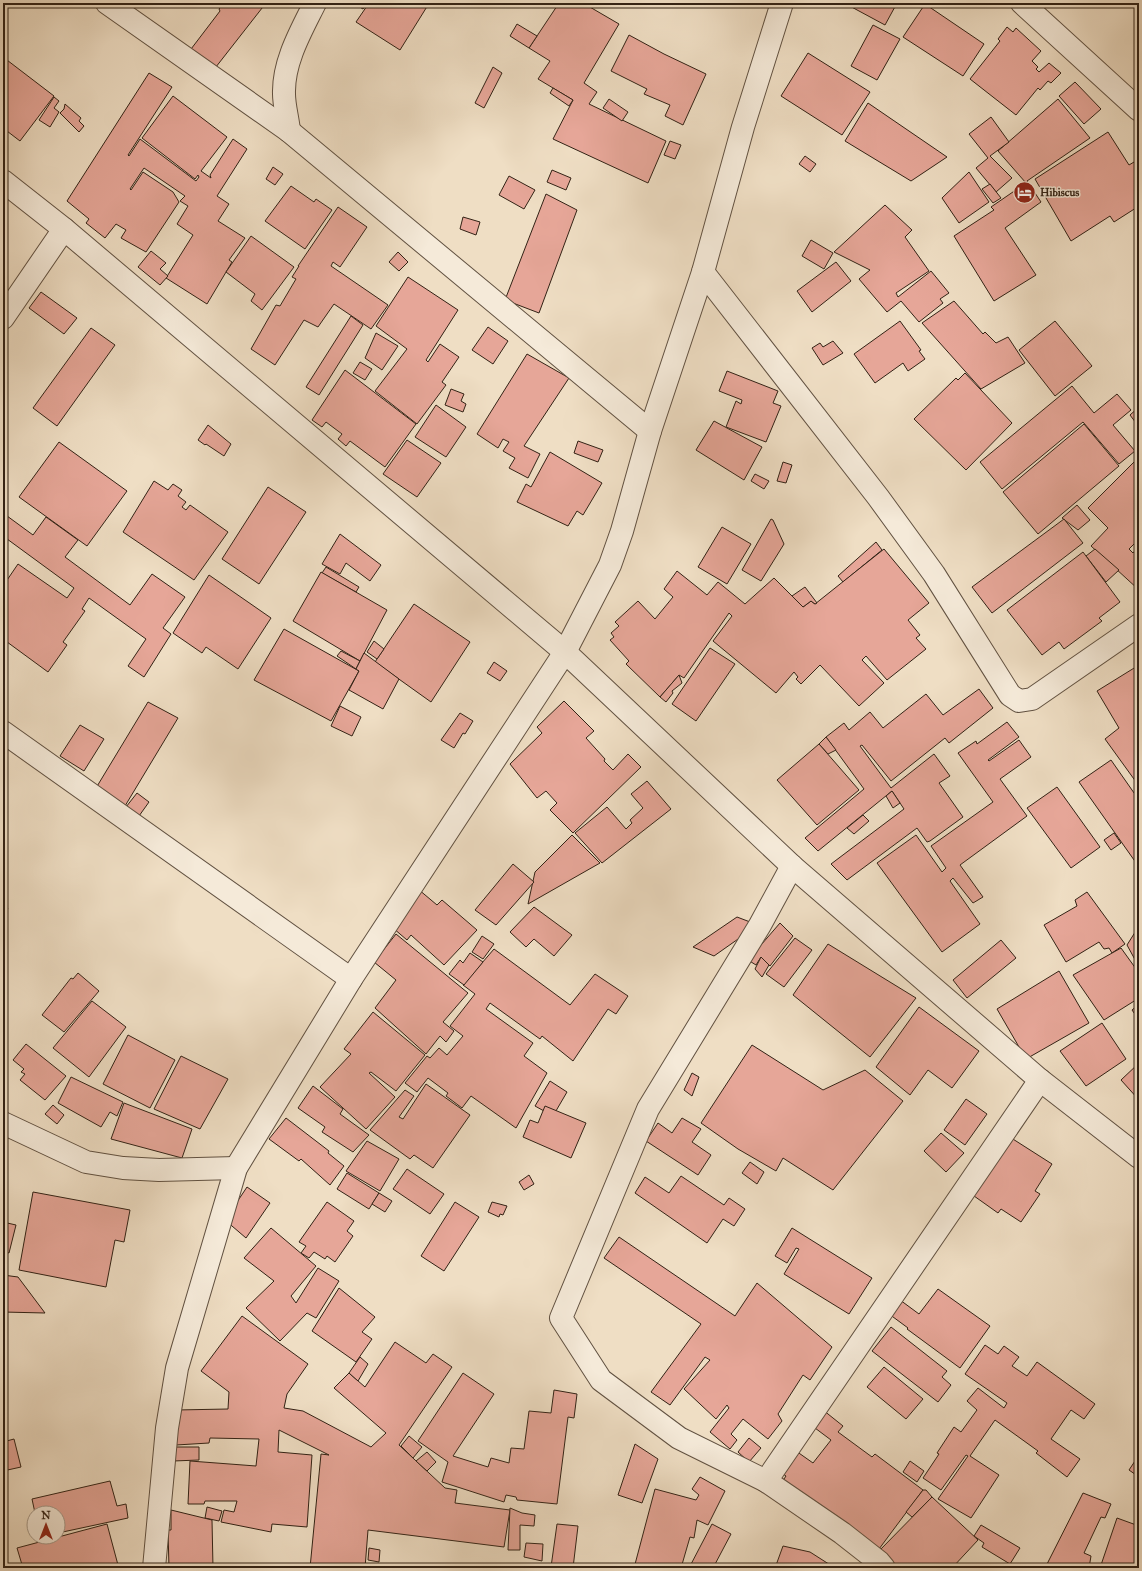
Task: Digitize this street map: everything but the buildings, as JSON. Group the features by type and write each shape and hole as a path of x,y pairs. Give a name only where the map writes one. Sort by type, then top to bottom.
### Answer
{"street":[{"path":"107,3 290,131 650,430"},
{"path":"290,131 284,93 288,67 296,40 315,3"},
{"path":"154,1568 167,1428 177,1368 236,1168 351,979 565,652 610,565 622,531 650,430 703,272 743,126 782,3"},
{"path":"1022,3 1139,110"},
{"path":"3,180 64,229 565,652 792,866 1040,1080 1139,1157"},
{"path":"3,318 64,229"},
{"path":"703,272 888,510 934,574 1010,695 1019,701 1032,699 1139,625"},
{"path":"3,732 351,979"},
{"path":"792,866 760,925 648,1109 561,1318 601,1380 680,1438 766,1481 842,1533 879,1562 884,1568"},
{"path":"766,1481 1040,1080"},
{"path":"3,1123 86,1162 123,1168 159,1170 236,1168"}],"place":[{"name":"Hibiscus","path":"1024,192"}]}
